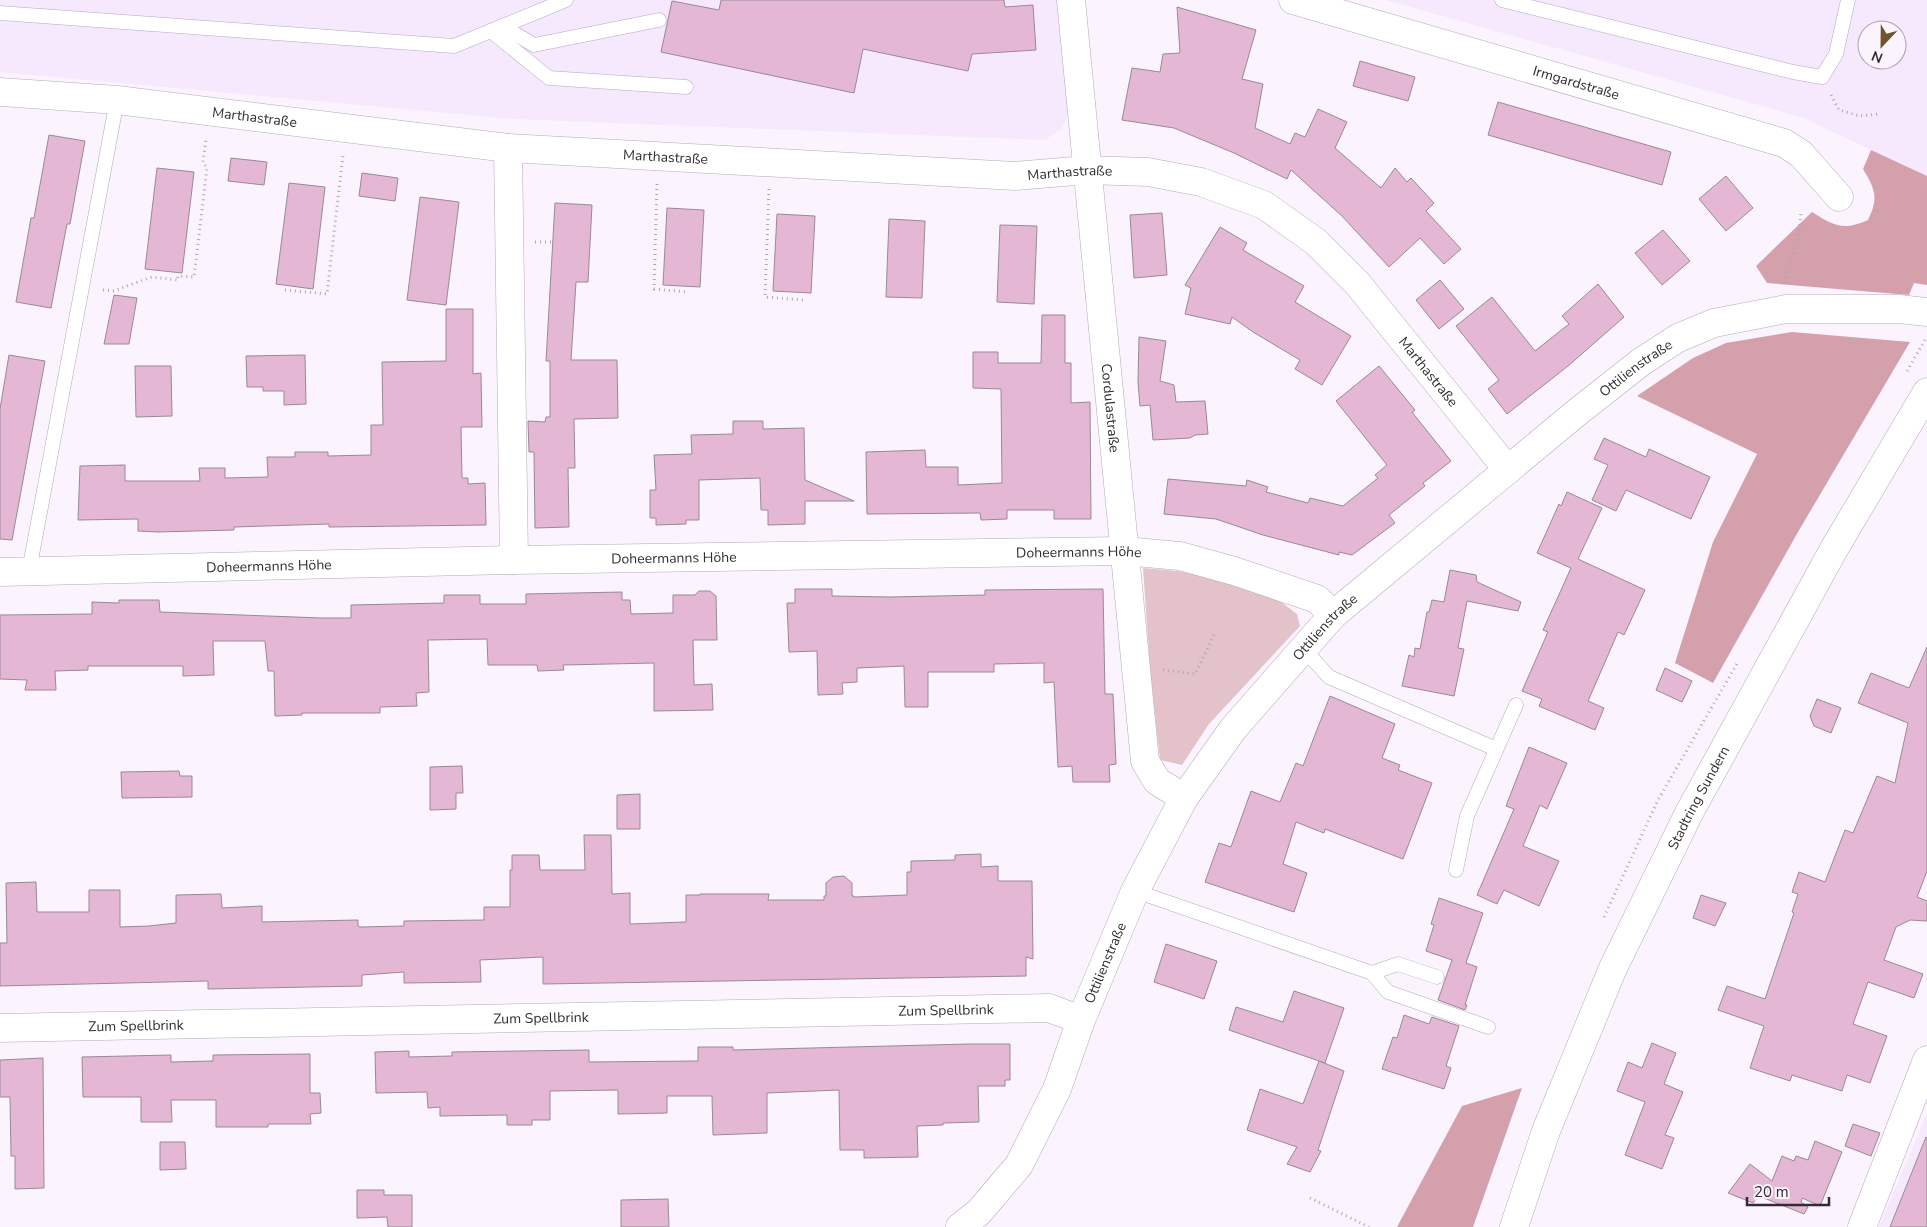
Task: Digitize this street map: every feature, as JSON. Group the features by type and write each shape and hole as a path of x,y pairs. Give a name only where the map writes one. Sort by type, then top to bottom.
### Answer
{"street":[{"name":"Cordulastraße","path":"1071,0 1145,761 1157,781 1184,798"},
{"name":"Irmgardstraße","path":"1293,0 1784,143 1801,154 1839,197"},
{"name":"Marthastraße","path":"0,92 117,100 508,148 1015,176 1087,170 1148,172 1201,182 1264,206 1316,242 1357,283 1508,470"},
{"path":"508,148 514,560"},
{"name":"Ottilienstraße","path":"960,1227 979,1212 1018,1166 1057,1088 1081,1020 1135,891 1184,798 1233,729 1333,615 1641,362 1678,338 1714,323 1786,309 1899,309 1927,312"},
{"name":"Stadtring Sundern","path":"1514,1227 1546,1131 1610,977 1689,813 1834,549 1927,392"},
{"name":"Doheermanns Höhe","path":"0,572 514,560 1124,551 1180,556 1234,571 1316,599 1333,615"},
{"name":"Zum Spellbrink","path":"0,1028 1049,1008 1081,1020"},
{"path":"1862,1227 1927,1060"}],"lane":[{"path":"0,13 454,46 566,0"},
{"path":"1502,0 1793,72 1822,77 1836,54 1848,0"},
{"path":"496,29 534,44 659,20"},
{"path":"496,29 549,78 686,87"},
{"path":"30,571 117,100"},
{"path":"1303,648 1329,676 1496,749"},
{"path":"1456,870 1467,816 1516,705"},
{"path":"1135,891 1372,973 1388,992 1488,1026"},
{"path":"1372,973 1398,964 1437,977"}],"path":[{"path":"1822,77 1839,110 1860,116 1879,114"},
{"path":"82,287 113,292 152,277 178,280 178,276 194,277 207,168 203,162 209,111"},
{"path":"286,290 327,294 346,128"},
{"path":"658,156 654,289 688,292"},
{"path":"770,163 765,297 804,300"},
{"path":"1786,309 1786,275 1798,234 1801,212"},
{"path":"1135,667 1194,674 1215,633"},
{"path":"1310,1198 1369,1227"}],"shaded area":[{"path":"0,0 1059,0 1070,111 1061,129 1045,140 514,119 0,72"},
{"path":"1386,0 1927,0 1927,176 1801,117"},
{"path":"1871,150 1927,176 1927,285 1914,283 1909,295 1767,283 1756,266 1812,212 1833,224 1845,226 1868,220 1874,206 1874,194 1873,188 1863,169"},
{"path":"1792,332 1910,342 1798,532 1713,683 1675,663 1713,542 1757,454 1637,396 1693,358 1726,343"},
{"path":"1143,568 1178,571 1230,582 1277,599 1297,614 1300,626 1209,724 1182,765 1160,760 1150,668"},
{"path":"1522,1088 1473,1227 1397,1227 1462,1106"},
{"path":"1927,1113 1927,1227 1879,1227"}],"building":[{"path":"721,0 1004,0 1005,7 1033,5 1036,50 972,54 968,71 863,49 854,93 661,52 672,1 719,10"},
{"path":"1177,7 1256,30 1242,79 1263,84 1255,128 1290,144 1295,133 1305,137 1318,109 1347,122 1335,148 1381,188 1395,168 1407,182 1411,178 1434,203 1426,211 1461,249 1444,264 1420,238 1389,267 1342,216 1291,170 1287,179 1234,153 1174,128 1122,120 1132,68 1160,72 1163,54 1180,53"},
{"path":"1360,61 1415,77 1408,101 1353,86"},
{"path":"1498,102 1671,152 1662,185 1488,135"},
{"path":"49,135 85,141 70,224 67,224 51,308 16,302 31,218 34,218"},
{"path":"231,158 267,162 264,185 228,181"},
{"path":"157,168 194,172 182,273 145,269"},
{"path":"362,173 398,178 395,201 359,196"},
{"path":"1726,176 1753,208 1726,231 1699,199"},
{"path":"289,183 325,187 313,289 276,284"},
{"path":"420,197 459,202 446,305 407,300"},
{"path":"555,203 592,205 588,282 576,282 571,360 617,360 618,418 574,419 575,468 568,468 569,527 535,528 534,452 529,452 528,421 545,422 546,417 550,417 550,361 546,361"},
{"path":"667,208 704,210 700,287 663,285"},
{"path":"1162,213 1167,275 1134,278 1130,215"},
{"path":"777,214 815,216 811,293 773,291"},
{"path":"889,219 925,221 922,298 886,297"},
{"path":"1000,225 1037,226 1034,304 997,302"},
{"path":"1220,227 1247,243 1243,250 1304,286 1295,302 1351,336 1322,385 1295,369 1300,360 1232,317 1230,324 1185,314 1191,288 1185,285"},
{"path":"1663,230 1690,261 1662,285 1635,253"},
{"path":"1440,280 1464,309 1439,329 1416,300"},
{"path":"1598,284 1624,317 1568,366 1507,414 1488,389 1499,380 1456,326 1492,297 1535,351 1569,324 1562,316"},
{"path":"114,295 137,298 129,344 104,344"},
{"path":"446,309 473,309 473,374 481,373 482,427 461,427 462,478 468,478 468,484 485,483 486,525 329,527 329,524 234,527 234,530 158,532 138,531 138,519 78,520 80,466 125,465 125,481 200,481 199,468 225,468 225,478 268,477 267,457 295,457 295,452 328,452 328,456 371,455 371,425 383,425 382,362 446,361"},
{"path":"1042,315 1065,315 1065,363 1071,363 1071,403 1090,402 1091,519 1054,519 1054,510 1007,510 1007,519 981,520 980,513 867,514 866,452 925,450 926,467 958,467 958,485 1002,483 1001,389 973,388 973,352 998,352 998,363 1041,363"},
{"path":"1139,337 1166,341 1160,381 1174,385 1176,402 1205,401 1208,434 1195,435 1190,438 1153,440 1150,405 1140,406 1138,382"},
{"path":"9,355 45,361 12,540 0,539 0,409"},
{"path":"305,355 306,404 284,405 284,391 263,391 263,387 247,387 246,356"},
{"path":"135,366 171,366 172,416 136,417"},
{"path":"1379,366 1415,410 1412,412 1451,461 1423,483 1425,486 1389,515 1395,523 1352,555 1339,552 1339,555 1263,535 1216,519 1164,514 1168,479 1246,486 1247,480 1268,487 1266,492 1308,503 1310,498 1343,506 1378,478 1375,475 1387,465 1336,401"},
{"path":"733,421 763,421 763,429 804,428 805,480 854,501 805,501 805,524 768,525 768,510 761,510 760,478 699,480 699,520 686,520 686,524 656,525 656,518 650,518 650,490 656,490 654,455 692,454 691,435 733,434"},
{"path":"1604,438 1646,457 1649,449 1710,477 1691,519 1626,490 1616,511 1592,500 1608,465 1594,459"},
{"path":"1567,492 1602,508 1578,559 1645,590 1624,635 1618,632 1588,701 1604,708 1595,730 1539,706 1542,699 1522,691 1548,632 1543,630 1571,568 1537,553 1559,504 1561,506"},
{"path":"1450,570 1476,575 1477,582 1521,602 1518,611 1467,601 1458,648 1464,649 1454,696 1402,686 1409,655 1414,657 1415,648 1420,649 1427,612 1429,612 1432,600 1444,602"},
{"path":"795,589 832,589 832,596 890,597 985,595 985,590 1103,589 1105,694 1113,694 1116,764 1109,765 1110,782 1073,782 1072,766 1058,767 1054,682 1044,683 1044,663 994,664 994,672 928,672 928,707 905,707 904,666 857,668 857,682 842,683 843,694 818,695 817,651 789,652 787,603 795,603"},
{"path":"699,591 710,591 716,596 717,640 693,640 694,685 712,684 713,710 654,711 654,663 563,665 564,670 538,671 537,665 488,665 487,639 428,640 429,692 416,693 417,706 380,707 380,713 302,713 302,715 275,716 274,671 268,671 265,641 213,641 214,675 183,676 183,666 88,666 88,670 55,671 56,690 25,690 27,680 0,679 0,615 92,614 92,602 119,603 119,600 159,600 160,612 351,618 351,605 444,603 444,595 480,595 480,604 526,604 526,594 622,592 622,600 630,600 631,614 673,613 673,595 695,595"},
{"path":"1927,647 1927,871 1917,897 1927,901 1927,921 1910,920 1896,927 1884,960 1923,974 1914,998 1868,982 1853,1024 1887,1036 1870,1083 1847,1075 1842,1091 1792,1075 1790,1081 1750,1068 1764,1026 1718,1010 1727,986 1765,999 1794,913 1792,912 1798,894 1792,892 1799,872 1825,882 1845,830 1853,833 1877,776 1895,783 1908,723 1858,703 1871,673 1909,688"},
{"path":"1665,668 1692,681 1682,702 1656,690"},
{"path":"1330,696 1395,724 1382,758 1400,765 1398,770 1432,783 1403,859 1325,829 1324,833 1296,822 1283,864 1307,873 1294,912 1205,882 1219,843 1231,847 1251,791 1280,802 1296,763 1303,766"},
{"path":"1817,699 1841,708 1831,733 1814,726 1810,716"},
{"path":"1529,747 1567,763 1547,809 1540,805 1523,846 1559,861 1539,906 1504,890 1497,904 1477,895 1514,809 1506,806"},
{"path":"462,766 463,793 456,793 456,809 430,810 430,767"},
{"path":"179,771 180,776 192,776 192,797 122,798 121,772"},
{"path":"640,794 640,829 617,829 617,795"},
{"path":"584,835 611,835 612,894 630,893 630,924 686,922 686,895 769,894 768,900 824,900 824,896 826,896 826,883 833,877 844,876 852,883 852,896 854,897 907,895 907,872 911,872 911,861 955,860 955,855 981,854 981,867 998,866 998,881 1032,881 1033,959 1026,957 1026,976 543,984 543,957 480,960 481,982 404,983 404,972 362,975 362,986 208,989 208,981 0,986 0,943 7,943 6,883 36,882 37,912 89,912 89,890 120,890 120,927 176,923 176,895 221,894 222,908 262,906 262,922 358,920 358,926 360,927 404,926 404,921 484,920 484,907 510,907 512,855 539,855 540,870 585,870"},
{"path":"1701,895 1726,903 1715,926 1693,918"},
{"path":"1439,898 1483,913 1466,963 1477,967 1465,1010 1438,1000 1452,960 1426,951 1434,925 1431,924"},
{"path":"1166,944 1217,961 1204,999 1154,982"},
{"path":"1294,991 1344,1008 1325,1063 1229,1030 1236,1007 1283,1022"},
{"path":"1404,1015 1429,1024 1432,1017 1459,1026 1446,1066 1451,1068 1444,1089 1382,1069 1393,1037 1397,1038"},
{"path":"1652,1043 1676,1053 1664,1084 1683,1092 1665,1135 1674,1138 1662,1169 1625,1155 1645,1102 1617,1091 1628,1062 1642,1068"},
{"path":"1010,1044 1010,1080 1005,1080 1005,1086 978,1086 979,1122 917,1126 918,1157 864,1158 864,1150 840,1150 839,1090 767,1093 767,1133 713,1135 712,1096 667,1096 667,1113 618,1114 618,1090 550,1091 550,1120 532,1120 532,1125 507,1125 507,1115 440,1116 440,1107 428,1108 427,1092 376,1093 375,1052 409,1051 409,1057 452,1056 452,1052 589,1050 589,1062 698,1061 698,1047 733,1047 733,1050"},
{"path":"310,1054 310,1093 320,1093 321,1113 310,1114 311,1124 268,1124 268,1127 216,1127 216,1100 171,1100 172,1122 141,1122 141,1097 83,1097 82,1057 171,1055 171,1062 213,1061 213,1055"},
{"path":"43,1058 44,1188 15,1189 15,1156 11,1156 10,1097 0,1097 0,1060"},
{"path":"1319,1061 1344,1071 1318,1150 1321,1151 1310,1172 1287,1164 1297,1147 1247,1130 1260,1089 1303,1104"},
{"path":"1853,1124 1880,1133 1871,1156 1845,1146"},
{"path":"1926,1137 1927,1227 1890,1227"},
{"path":"1815,1141 1842,1152 1820,1206 1802,1198 1801,1202 1808,1207 1804,1214 1759,1196 1753,1203 1728,1193 1750,1164 1772,1181 1782,1156 1794,1161 1796,1156 1808,1160"},
{"path":"160,1142 185,1142 186,1169 160,1170"},
{"path":"357,1190 384,1190 384,1195 412,1195 412,1227 388,1227 387,1217 357,1218"},
{"path":"668,1199 669,1227 621,1227 621,1200"}]}
